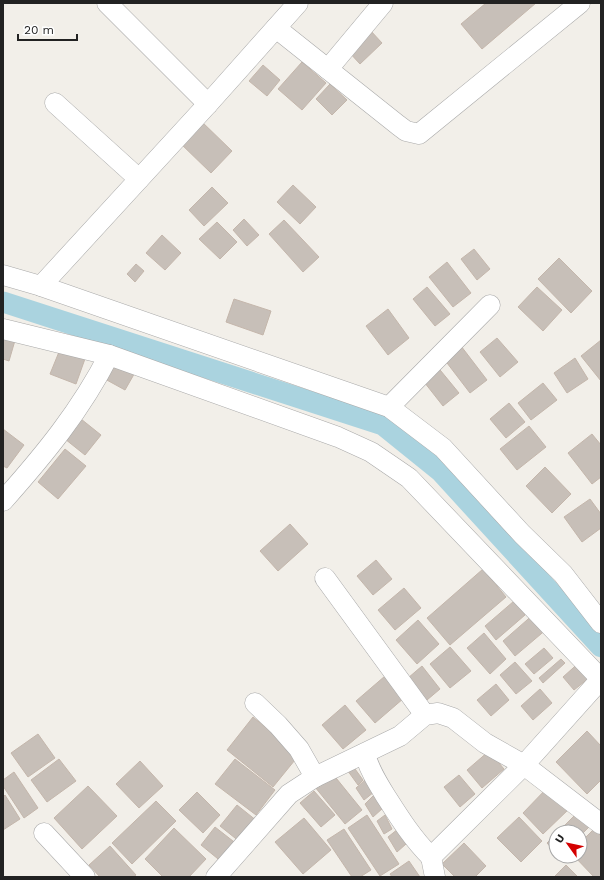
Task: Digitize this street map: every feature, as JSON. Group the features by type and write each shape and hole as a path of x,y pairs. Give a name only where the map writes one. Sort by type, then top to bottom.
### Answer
{"street":[{"path":"107,3 208,104"},
{"path":"41,286 208,104 298,3"},
{"path":"328,69 383,3"},
{"path":"276,28 406,131 419,134 580,3"},
{"path":"55,103 139,178"},
{"path":"3,276 41,286 389,407 443,448 522,534 562,574 601,623"},
{"path":"389,407 490,305"},
{"path":"3,329 109,355 338,437 371,452 409,478 601,679 524,766 431,857"},
{"path":"3,501 57,438 85,398 109,355"},
{"path":"325,578 425,716"},
{"path":"255,703 278,725 298,749 315,777"},
{"path":"216,877 289,794 315,777 400,736 425,716 438,713 453,718 485,743 524,766 601,824"},
{"path":"365,754 373,774 406,829 431,857 435,877"},
{"path":"44,833 85,877"}],"building":[{"path":"486,3 536,3 482,49 461,24"},
{"path":"370,30 382,43 360,64 348,51"},
{"path":"302,62 326,83 302,110 278,89"},
{"path":"263,65 280,80 267,96 249,81"},
{"path":"330,84 347,100 332,115 316,99"},
{"path":"200,120 232,151 211,173 179,142"},
{"path":"293,185 316,207 300,224 277,202"},
{"path":"212,187 228,203 204,226 189,210"},
{"path":"244,219 259,235 247,246 233,230"},
{"path":"284,220 319,257 303,272 269,234"},
{"path":"217,222 237,242 220,259 199,239"},
{"path":"162,235 181,253 165,270 146,253"},
{"path":"474,249 490,269 477,280 461,259"},
{"path":"559,258 592,291 571,313 538,279"},
{"path":"447,262 471,293 453,307 429,277"},
{"path":"136,264 144,271 135,282 127,274"},
{"path":"427,287 450,314 435,326 413,299"},
{"path":"537,287 562,310 543,331 518,307"},
{"path":"234,299 271,311 263,335 226,322"},
{"path":"388,309 409,338 388,355 366,326"},
{"path":"3,333 16,337 9,361 3,359"},
{"path":"497,338 518,362 500,377 480,352"},
{"path":"601,340 601,381 581,356"},
{"path":"461,346 487,380 470,393 444,359"},
{"path":"61,347 86,356 76,384 50,374"},
{"path":"116,358 137,369 125,390 105,379"},
{"path":"575,358 588,379 567,393 554,373"},
{"path":"436,365 459,393 443,406 421,378"},
{"path":"543,383 557,400 531,420 518,403"},
{"path":"509,403 525,422 506,438 490,419"},
{"path":"81,419 101,435 85,455 65,439"},
{"path":"529,426 546,447 517,470 500,449"},
{"path":"3,429 24,445 7,468 3,466"},
{"path":"592,434 601,445 601,477 592,484 568,453"},
{"path":"65,449 86,466 58,499 38,482"},
{"path":"545,467 571,494 552,513 526,486"},
{"path":"590,499 601,514 601,528 582,542 564,517"},
{"path":"290,524 308,544 278,571 260,551"},
{"path":"376,560 392,579 373,595 357,576"},
{"path":"483,569 506,597 450,645 427,618"},
{"path":"404,588 421,608 395,630 378,610"},
{"path":"514,601 525,615 496,640 485,626"},
{"path":"535,613 548,628 515,656 503,641"},
{"path":"418,620 439,644 417,664 396,640"},
{"path":"484,633 506,659 490,674 467,648"},
{"path":"450,647 471,671 450,688 430,664"},
{"path":"544,648 553,658 534,674 525,664"},
{"path":"561,659 565,663 543,683 539,678"},
{"path":"582,660 594,674 574,690 563,677"},
{"path":"515,662 532,681 516,694 500,675"},
{"path":"422,666 440,689 427,700 408,678"},
{"path":"385,676 404,698 375,723 356,701"},
{"path":"496,684 509,700 491,716 477,700"},
{"path":"540,689 552,703 533,720 521,706"},
{"path":"345,705 366,730 343,749 322,725"},
{"path":"253,717 299,755 273,787 227,750"},
{"path":"587,731 601,746 601,780 587,794 556,762"},
{"path":"38,734 55,758 28,777 11,753"},
{"path":"489,751 504,769 482,788 467,770"},
{"path":"59,759 76,781 47,802 31,780"},
{"path":"235,759 275,790 256,815 215,784"},
{"path":"140,761 163,786 139,808 116,784"},
{"path":"350,762 363,780 358,785 345,767"},
{"path":"14,772 38,808 24,818 3,786 3,780"},
{"path":"332,773 362,810 345,824 315,787"},
{"path":"459,775 475,794 460,807 444,787"},
{"path":"366,779 374,792 364,800 356,788"},
{"path":"88,786 117,816 82,849 54,818"},
{"path":"549,786 570,808 553,824 548,824 548,829 543,834 523,813"},
{"path":"314,791 335,815 321,827 300,803"},
{"path":"197,792 220,815 203,833 179,810"},
{"path":"375,794 383,808 373,817 365,804"},
{"path":"5,795 20,819 3,830 3,797"},
{"path":"156,801 176,821 132,864 112,843"},
{"path":"237,805 257,821 240,842 220,826"},
{"path":"578,812 591,825 588,828 588,824 566,824"},
{"path":"367,815 399,864 380,876 348,828"},
{"path":"385,815 392,829 384,834 377,821"},
{"path":"519,817 542,841 521,862 497,838"},
{"path":"304,818 331,850 303,874 275,842"},
{"path":"215,827 238,845 223,863 201,845"},
{"path":"174,828 206,859 189,877 163,877 145,859"},
{"path":"344,829 371,870 360,877 352,877 327,840"},
{"path":"398,829 406,844 397,852 388,837"},
{"path":"594,829 601,836 601,875 599,877 594,877 582,864 588,864 588,835"},
{"path":"464,843 486,866 475,877 455,877 442,864"},
{"path":"110,846 136,875 133,877 100,877 89,865"},
{"path":"409,861 420,877 392,877 390,874"},
{"path":"566,865 578,877 554,877"}],"waterway":[{"path":"3,302 383,425 440,471 601,647"}]}
